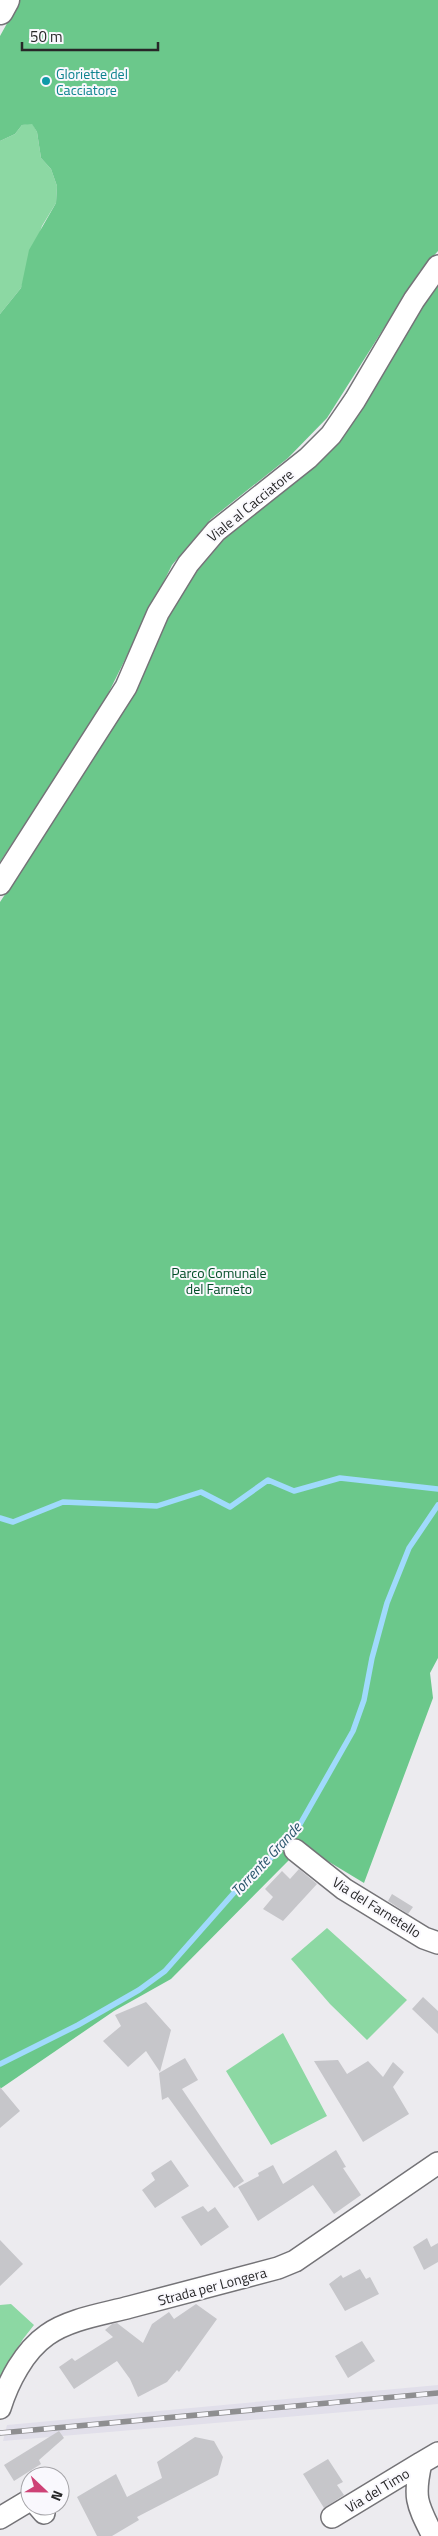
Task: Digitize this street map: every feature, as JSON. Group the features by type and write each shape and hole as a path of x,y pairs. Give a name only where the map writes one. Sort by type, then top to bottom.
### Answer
{"main road":[{"path":"0,11 6,0"}],"street":[{"name":"Viale al Cacciatore","path":"0,884 126,686 158,613 188,564 216,531 308,458 331,435 414,300 438,266"},
{"name":"Via del Farnetello","path":"295,1850 344,1889 424,1938 438,1943"},
{"name":"Strada per Longera","path":"0,2408 6,2389 20,2366 47,2335 61,2327 278,2268 294,2261 438,2163"},
{"name":"Via del Timo","path":"332,2517 430,2458"},
{"name":"Via del Timo","path":"430,2458 415,2493 419,2508 432,2536"},
{"path":"0,2518 20,2507"}],"shaded area":[{"path":"438,2385 438,2404 3,2441 7,2425"}],"green space":[{"path":"20,0 438,0 438,251 420,271 327,418 288,458 211,519 172,565 100,710 0,862 0,314 21,288 29,250 56,203 57,186 51,169 41,158 37,132 32,124 22,125 15,134 0,141 0,36"},
{"path":"32,123 37,132 41,158 51,169 57,186 56,203 42,226 21,288 0,314 0,141 15,134 22,125"},
{"name":"Parco Comunale del Farneto","path":"438,286 438,1658 430,1673 433,1698 364,1883 311,1851 289,1860 171,1979 114,2011 0,2089 0,902 46,832 188,582 227,536 286,490 339,443 423,305"},
{"path":"327,1928 407,2000 367,2040 330,2004 291,1959"},
{"path":"283,2033 327,2116 271,2145 226,2071"},
{"path":"11,2304 34,2325 23,2339 0,2379 0,2305"}],"building":[{"path":"299,1869 317,1884 283,1921 263,1909 273,1897 265,1889 282,1871 290,1879"},
{"path":"392,1894 413,1907 408,1914 388,1901"},
{"path":"423,1997 438,2011 438,2034 412,2009"},
{"path":"146,2002 171,2030 160,2072 146,2051 128,2067 103,2041 121,2026 115,2015"},
{"path":"185,2058 198,2080 182,2089 244,2181 234,2188 168,2097 162,2100 159,2073"},
{"path":"338,2060 347,2074 368,2061 383,2077 393,2062 404,2072 393,2087 409,2114 363,2142 314,2061"},
{"path":"0,2087 20,2111 0,2128"},
{"path":"336,2150 346,2167 343,2168 361,2195 334,2214 313,2185 258,2221 238,2187 259,2176 258,2173 273,2165 283,2184"},
{"path":"171,2160 189,2186 155,2208 142,2190 155,2180 151,2173"},
{"path":"203,2206 208,2212 215,2207 229,2227 201,2246 181,2217"},
{"path":"427,2238 431,2247 438,2243 438,2262 424,2270 413,2247"},
{"path":"0,2240 23,2264 0,2286"},
{"path":"360,2269 366,2279 370,2277 379,2294 345,2311 329,2284 341,2275 343,2278"},
{"path":"196,2304 217,2319 179,2372 177,2370 167,2382 138,2397 130,2379 117,2361 74,2389 59,2367 72,2358 75,2361 113,2337 105,2330 112,2324 117,2323 143,2343 152,2324 169,2312 174,2319"},
{"path":"362,2341 375,2361 348,2378 335,2356"},
{"path":"59,2431 64,2438 39,2460 41,2464 38,2466 20,2466 20,2477 14,2481 4,2465"},
{"path":"195,2437 214,2441 223,2457 218,2475 137,2517 139,2520 112,2536 97,2536 77,2497 116,2474 127,2497 162,2478 157,2462"},
{"path":"328,2459 343,2482 337,2485 344,2495 324,2508 303,2474"}],"waterway":[{"path":"0,1518 13,1522 63,1502 157,1506 201,1492 230,1507 268,1480 294,1491 340,1478 438,1489"},
{"name":"Torrente Grande","path":"0,2064 78,2025 139,1990 165,1971 247,1878 271,1858 299,1826 353,1731 364,1700 372,1658 387,1603 409,1548 438,1505"}],"railway":[{"path":"0,2433 438,2393"}],"place":[{"name":"Gloriette del Cacciatore","path":"46,81"}]}
